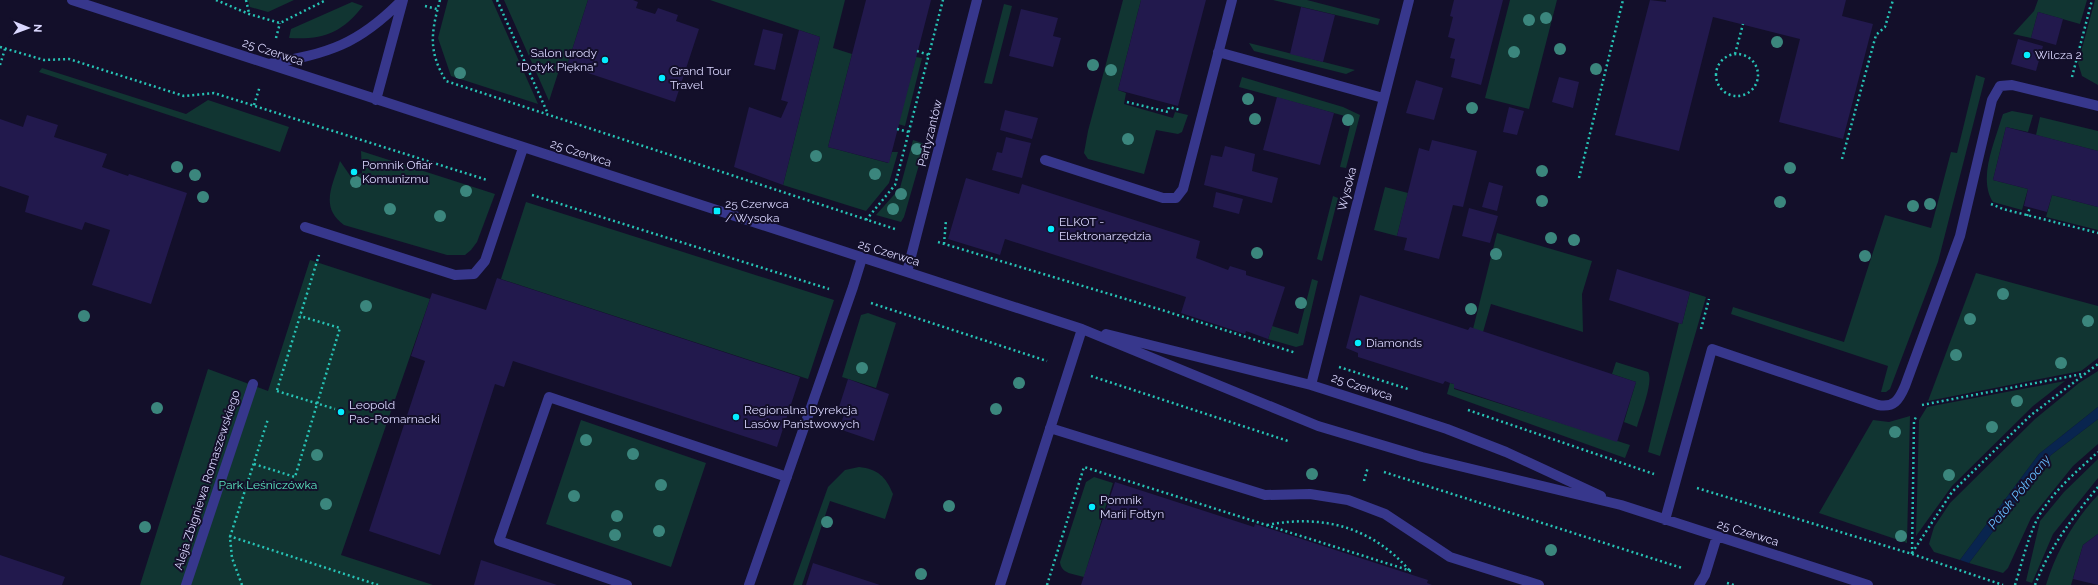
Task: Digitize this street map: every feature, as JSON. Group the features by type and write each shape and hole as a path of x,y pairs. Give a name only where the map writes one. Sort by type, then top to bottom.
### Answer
{"street":[{"name":"25 Czerwca","path":"72,0 1082,329 1318,426 1422,457 1621,506 1868,585"},
{"path":"268,64 326,52 360,37 383,19 402,0"},
{"path":"376,100 402,0"},
{"name":"Partyzantów","path":"907,272 977,0"},
{"path":"1045,160 1163,198 1176,198 1183,189 1232,0"},
{"name":"Wysoka","path":"1311,385 1409,0"},
{"path":"1218,52 1383,98"},
{"path":"1665,520 1712,349 1878,405 1886,406 1894,404 1900,398 1905,386 1955,252 1992,100 1997,90 2000,86 2012,86 2098,106"},
{"path":"305,227 454,275 474,274 485,261 523,148"},
{"path":"749,585 862,258"},
{"name":"25 Czerwca","path":"1082,329 1139,341 1311,385 1462,434 1506,452 1621,506"},
{"path":"1000,585 1082,329"},
{"name":"Aleja Zbigniewa Romaszewskiego","path":"186,585 253,384"},
{"path":"627,585 500,541 549,397 787,477"},
{"path":"1050,428 1265,495 1310,494 1348,500 1385,514 1450,557 1539,585"},
{"path":"1699,585 1705,575 1717,536"}],"path":[{"path":"216,0 249,14 280,23 326,0"},
{"path":"246,0 249,14"},
{"path":"440,0 432,32 432,47 436,66 446,81 866,220 1162,310 1416,392"},
{"path":"498,0 548,115"},
{"path":"866,220 895,186 943,0"},
{"path":"1579,178 1623,0"},
{"path":"1842,159 1876,35 1885,27 1893,0"},
{"path":"2066,99 2092,0"},
{"path":"1735,54 1743,24"},
{"path":"0,47 44,60 70,59 184,96 214,93 850,296 1289,441"},
{"path":"0,65 5,49"},
{"path":"917,51 929,55"},
{"path":"1735,54 1746,56 1754,62 1758,72 1757,82 1752,91 1743,96 1732,97 1723,92 1717,84 1715,74 1718,64 1726,57 1735,54"},
{"path":"1127,102 1168,112 1169,107 1183,110"},
{"path":"897,129 909,132"},
{"path":"1989,203 2027,216 2098,233"},
{"path":"2027,216 2030,207"},
{"path":"275,398 320,254"},
{"path":"254,464 295,477 340,328 300,316"},
{"path":"1912,554 1952,492 2031,415 2098,364"},
{"path":"1921,405 2083,374"},
{"path":"277,391 335,409"},
{"path":"1912,554 1914,421 1924,398"},
{"path":"1461,408 1676,481 1912,554 2003,585"},
{"path":"242,585 232,558 230,537 270,413"},
{"path":"2015,585 2034,526 2046,504 2080,468 2098,452"},
{"path":"1362,465 1368,467 1364,479"},
{"path":"1047,585 1084,467 1403,569 1411,571 1386,548 1349,527 1328,523 1291,520 1266,525"},
{"path":"1376,470 1734,585"},
{"path":"2035,585 2051,551 2069,521 2098,487"},
{"path":"206,524 230,537 378,585"}],"green space":[{"path":"248,0 294,0 268,12 250,7"},
{"path":"448,0 492,0 538,104 451,76 438,38"},
{"path":"504,0 588,0 567,66 561,64 549,101"},
{"path":"710,0 845,0 833,48 852,54 828,147 888,163 892,152 898,152 889,183 866,211 783,185 820,37"},
{"path":"1123,0 1141,0 1118,90 1126,93 1124,104 1173,118 1175,112 1188,115 1182,132 1178,134 1156,130 1144,174 1088,159 1084,153 1088,131"},
{"path":"1273,0 1307,0 1380,19 1378,25"},
{"path":"1510,0 1557,0 1529,109 1485,98"},
{"path":"2038,0 2087,0 2080,24 2038,12 2031,38 2013,34 2034,11"},
{"path":"2095,0 2098,0 2098,85 2082,76 2078,63"},
{"path":"352,2 363,6 347,23 339,29 322,36 312,38 289,38 291,29"},
{"path":"1004,4 1012,6 992,84 984,83"},
{"path":"1249,43 1355,70 1346,74 1254,51"},
{"path":"916,57 922,58 905,126 898,124"},
{"path":"42,68 186,114 208,100 289,127 280,152 39,72"},
{"path":"1976,75 1985,78 1938,262 1890,389 1886,392 1881,392 1888,366 1731,314 1733,307 1844,342 1885,215 1931,228 1951,152 1957,153"},
{"path":"1242,77 1343,107 1360,115 1346,168 1340,167 1352,118 1239,87"},
{"path":"2012,111 2033,115 2028,132 2006,127 1993,180 2028,189 2022,210 1993,202 1987,183 1987,172 1991,150 2003,114"},
{"path":"2040,117 2098,131 2098,151 2036,135"},
{"path":"913,140 925,144 904,217 901,222 876,215 900,188"},
{"path":"361,151 495,194 477,242 471,250 465,255 447,255 344,225 336,218 332,211 330,195 340,161 351,177 362,173"},
{"path":"1385,187 1408,193 1397,236 1374,230"},
{"path":"2052,195 2098,207 2098,230 2046,217"},
{"path":"1333,196 1338,198 1322,261 1317,259"},
{"path":"526,202 834,300 808,379 501,279"},
{"path":"1497,233 1592,261 1582,294 1583,332 1491,304 1483,332 1473,329"},
{"name":"Park Leśniczówka","path":"310,260 430,299 341,555 433,585 140,585 208,369 268,391"},
{"path":"1976,273 2098,306 2098,358 2081,371 1928,401"},
{"path":"1312,279 1318,281 1303,345 1296,347 1268,339 1272,326 1298,334"},
{"path":"1690,292 1706,297 1660,456 1648,452 1679,323 1682,324"},
{"path":"868,313 896,323 876,388 842,377 861,315"},
{"path":"1616,362 1648,372 1648,390 1637,427 1624,422 1636,382 1612,374"},
{"path":"2098,371 2098,407 2039,454 1960,560 1934,552 1929,544 1934,527 1950,503 2035,419 2079,383"},
{"path":"2065,381 2033,406 1952,486 1916,536 1919,420 1927,407"},
{"path":"1450,383 1454,384 1454,389 1630,445 1625,458 1447,394"},
{"path":"1910,416 1907,543 1819,513 1873,420 1889,422"},
{"path":"2098,419 2098,444 2073,466 2031,518 2008,568 2003,573 1969,563 2051,455"},
{"path":"581,420 706,463 671,567 546,524"},
{"path":"2098,459 2098,478 2053,534 2032,583 2026,581 2040,521 2064,492"},
{"path":"859,467 866,468 880,475 887,483 893,494 885,519 830,501 802,585 793,585 828,487 845,470"},
{"path":"1094,477 1113,483 1084,577 1065,571 1060,562 1086,482"},
{"path":"2098,495 2098,534 2083,545 2071,585 2046,585 2055,561 2067,537 2081,515"}],"water":[{"name":"Potok Północny","path":"2098,407 2098,419 2051,455 1969,563 1960,560 2039,454"}],"building":[{"path":"588,0 633,0 638,2 636,8 655,14 658,8 678,15 676,21 699,29 675,102 567,66"},
{"path":"866,0 931,0 889,163 828,147"},
{"path":"1141,0 1206,0 1178,106 1118,90"},
{"path":"1454,0 1503,0 1481,85 1451,77 1455,59 1450,58 1455,39 1448,37 1453,17 1450,16"},
{"path":"1650,0 1666,2 1666,0 1846,0 1842,16 1873,24 1843,139 1779,122 1800,39 1713,17 1679,151 1615,135"},
{"path":"1301,7 1335,15 1323,62 1290,54"},
{"path":"1021,9 1058,18 1053,36 1061,38 1053,67 1009,56"},
{"path":"2038,12 2063,19 2056,45 2031,38"},
{"path":"763,29 783,34 775,70 754,65"},
{"path":"799,30 820,37 783,185 734,167 749,107 781,118 788,102 781,100"},
{"name":"Wilcza 2","path":"2018,39 2043,46 2036,71 2011,64"},
{"path":"1559,77 1579,82 1573,108 1552,102"},
{"path":"1416,80 1443,88 1434,120 1406,113"},
{"path":"1277,97 1334,113 1320,165 1263,150"},
{"path":"1509,107 1524,111 1517,135 1503,132"},
{"path":"1005,110 1038,118 1032,139 1000,130"},
{"path":"27,115 58,125 54,137 107,154 102,167 128,176 129,174 187,193 151,304 92,285 110,230 85,222 82,230 25,212 29,196 0,186 0,119 23,127"},
{"path":"2006,127 2098,151 2098,207 2052,195 2047,212 2024,206 2028,189 1993,180"},
{"path":"1006,137 1031,143 1022,178 992,170 997,152 1002,153"},
{"path":"1432,140 1477,151 1463,207 1453,205 1439,259 1404,250 1407,238 1397,236 1419,148 1429,151"},
{"path":"1225,146 1255,154 1252,171 1278,178 1272,203 1204,185 1211,155 1222,157"},
{"path":"966,178 1019,194 1022,184 1200,241 1196,258 1228,270 1230,266 1246,271 1246,275 1285,287 1268,339 1246,331 1245,334 1181,313 1186,297 1005,239 1000,255 948,239"},
{"path":"1489,182 1503,186 1497,211 1482,207"},
{"path":"1216,192 1243,199 1239,214 1213,207"},
{"path":"1469,208 1498,216 1490,243 1462,236"},
{"path":"1617,269 1690,292 1682,324 1609,300"},
{"name":"Regionalna Dyrekcja Lasów Państwowych","path":"497,278 800,377 777,447 513,361 504,387 495,384 440,555 369,531 425,361 411,356 432,293 486,310"},
{"path":"1360,295 1468,330 1470,327 1636,382 1617,442 1454,388 1454,384 1445,381 1443,384 1358,357 1358,353 1346,348"},
{"path":"848,379 889,394 874,441 839,429 846,409 839,407"},
{"path":"1115,482 1254,527 1255,524 1428,580 1427,583 1432,585 1081,585"},
{"path":"2098,534 2098,585 2073,579 2083,545"},
{"path":"0,555 65,577 62,585 0,585"},
{"path":"481,560 557,585 474,585"},
{"path":"813,563 880,585 806,585"}],"place":[{"name":"Wilcza 2","path":"2027,55"},
{"name":"Salon urody \"Dotyk Piękna\"","path":"605,60"},
{"name":"Grand Tour Travel","path":"662,78"},
{"name":"Pomnik Ofiar Komunizmu","path":"354,172"},
{"name":"25 Czerwca / Wysoka","path":"717,211"},
{"name":"ELKOT - Elektronarzędzia","path":"1051,229"},
{"name":"Diamonds","path":"1358,343"},
{"name":"Leopold Pac-Pomarnacki","path":"341,412"},
{"name":"Regionalna Dyrekcja Lasów Państwowych","path":"736,417"},
{"name":"Pomnik Marii Fołtyn","path":"1092,507"}]}
